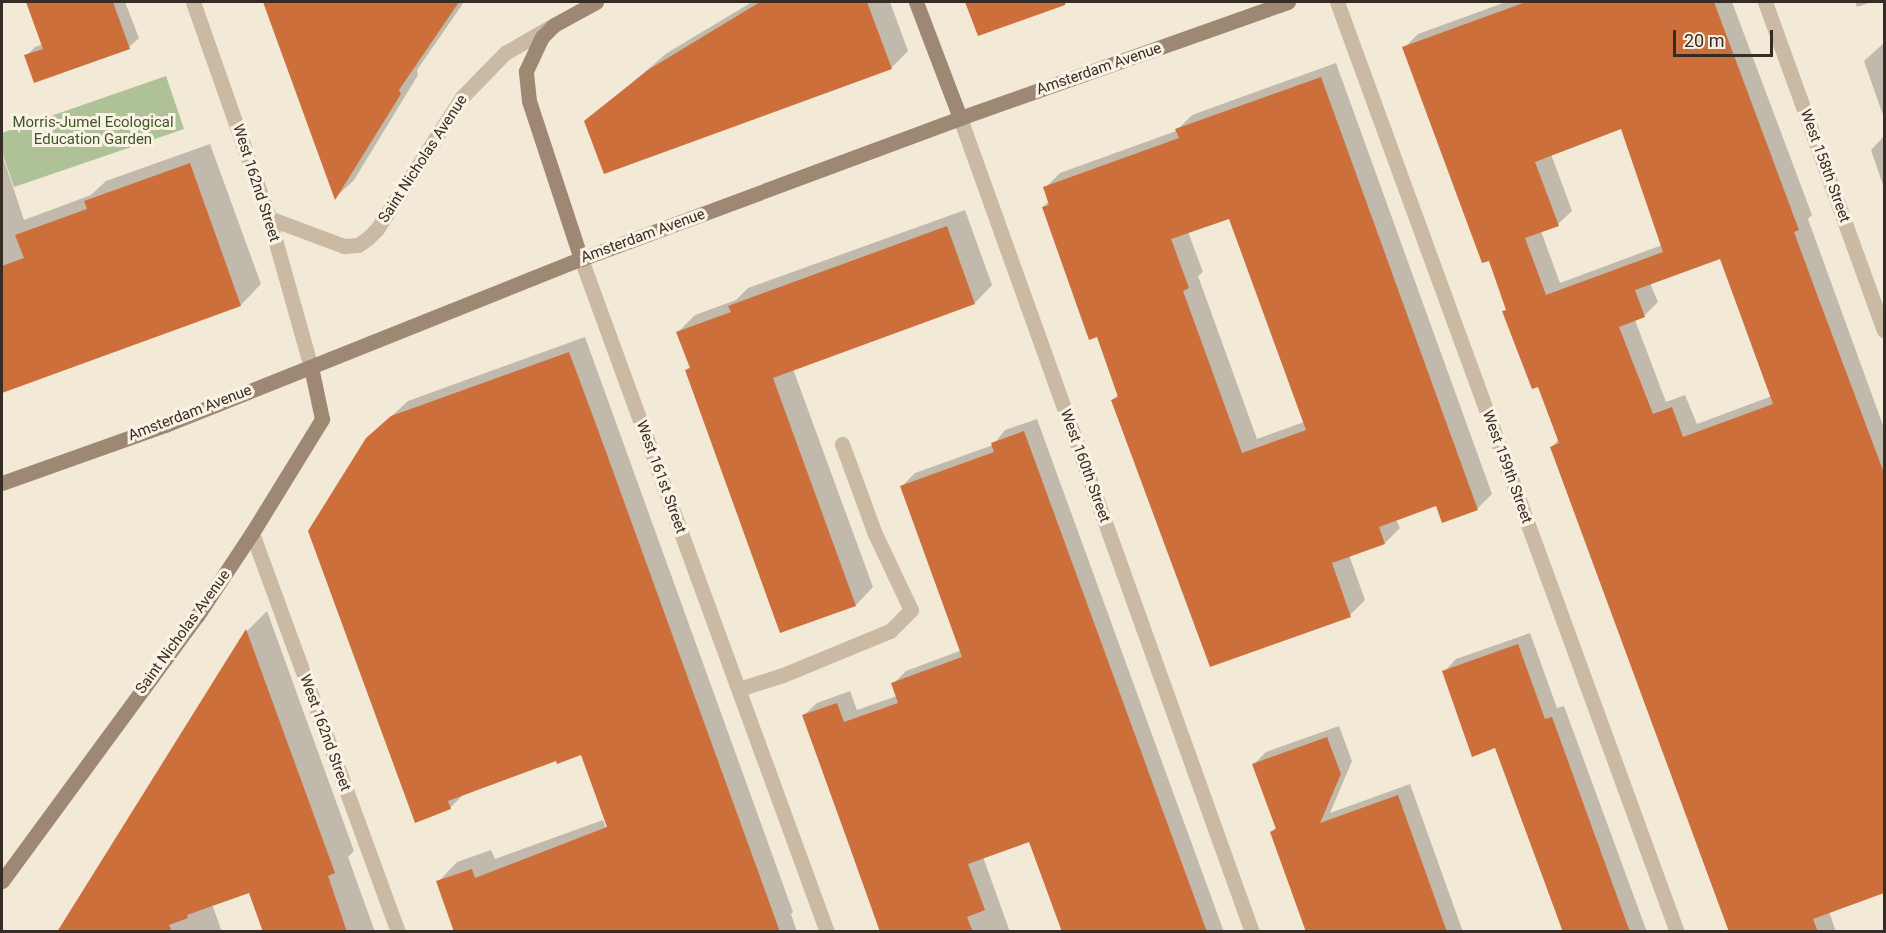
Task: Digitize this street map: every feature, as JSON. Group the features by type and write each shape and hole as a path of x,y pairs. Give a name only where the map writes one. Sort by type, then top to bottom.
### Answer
{"main road":[{"name":"Saint Nicholas Avenue","path":"554,25 596,2"},
{"name":"West 160th Street","path":"916,2 960,118"},
{"name":"Amsterdam Avenue","path":"2,483 165,425 581,259 960,118 1288,2"},
{"name":"West 161st Street","path":"554,25 542,37 531,56 526,84 581,259"},
{"name":"Saint Nicholas Avenue","path":"2,881 197,616 252,533 322,419 311,367"}],"street":[{"name":"West 162nd Street","path":"194,2 269,218 311,367"},
{"name":"West 159th Street","path":"1337,2 1677,932"},
{"name":"West 158th Street","path":"1765,2 1884,330"},
{"name":"Saint Nicholas Avenue","path":"269,218 344,246 358,245 369,238 462,97 505,53 554,25"},
{"name":"West 160th Street","path":"960,118 1252,932"},
{"name":"West 161st Street","path":"581,259 827,932"},
{"path":"739,689 783,675 890,631 911,610 875,534 842,444"},
{"name":"West 162nd Street","path":"252,533 398,932"}],"green space":[{"name":"Morris-Jumel Ecological Education Garden","path":"166,76 184,129 14,187 2,152 2,133"}],"building":[{"path":"26,2 113,2 130,49 34,83 24,55 43,49"},
{"path":"263,2 459,2 399,90 401,94 335,200"},
{"path":"760,2 867,2 892,69 604,174 584,121 648,70"},
{"path":"965,2 1065,2 1065,5 978,36"},
{"path":"1526,2 1714,2 1799,230 1794,232 1884,473 1884,893 1813,919 1818,932 1729,932 1550,447 1559,443 1538,387 1532,389 1502,311 1506,310 1489,261 1482,263 1402,47","holes":["1621,129 1663,252 1546,295 1525,238 1559,226 1535,162","1720,259 1773,404 1683,437 1672,407 1653,414 1619,327 1645,317 1635,290"]},
{"path":"1321,77 1478,510 1442,523 1436,506 1379,527 1385,544 1332,563 1351,617 1210,667 1111,400 1118,397 1097,337 1089,340 1042,207 1049,205 1043,187 1179,138 1175,129","holes":["1229,219 1306,430 1242,453 1183,291 1189,288 1171,239"]},
{"path":"190,163 241,306 2,393 2,266 24,258 15,235 87,209 84,201"},
{"path":"947,226 975,304 773,378 856,606 780,633 685,370 690,368 676,332 731,312 728,306"},
{"path":"569,352 780,932 454,932 436,881 472,869 475,878 607,827 581,755 557,764 556,761 448,801 451,809 415,823 308,531 366,438 391,416"},
{"path":"1024,431 1207,932 1062,932 1029,842 968,864 985,910 967,917 973,932 880,932 802,715 837,703 844,722 898,703 891,683 962,657 900,486 994,452 991,443"},
{"path":"246,629 335,873 328,876 347,932 263,932 249,893 187,915 188,918 169,925 172,932 57,932"},
{"path":"1518,644 1545,719 1552,717 1630,932 1563,932 1495,748 1472,757 1442,671"},
{"path":"1327,737 1341,774 1320,823 1398,795 1447,932 1306,932 1270,832 1276,829 1252,764"}]}
